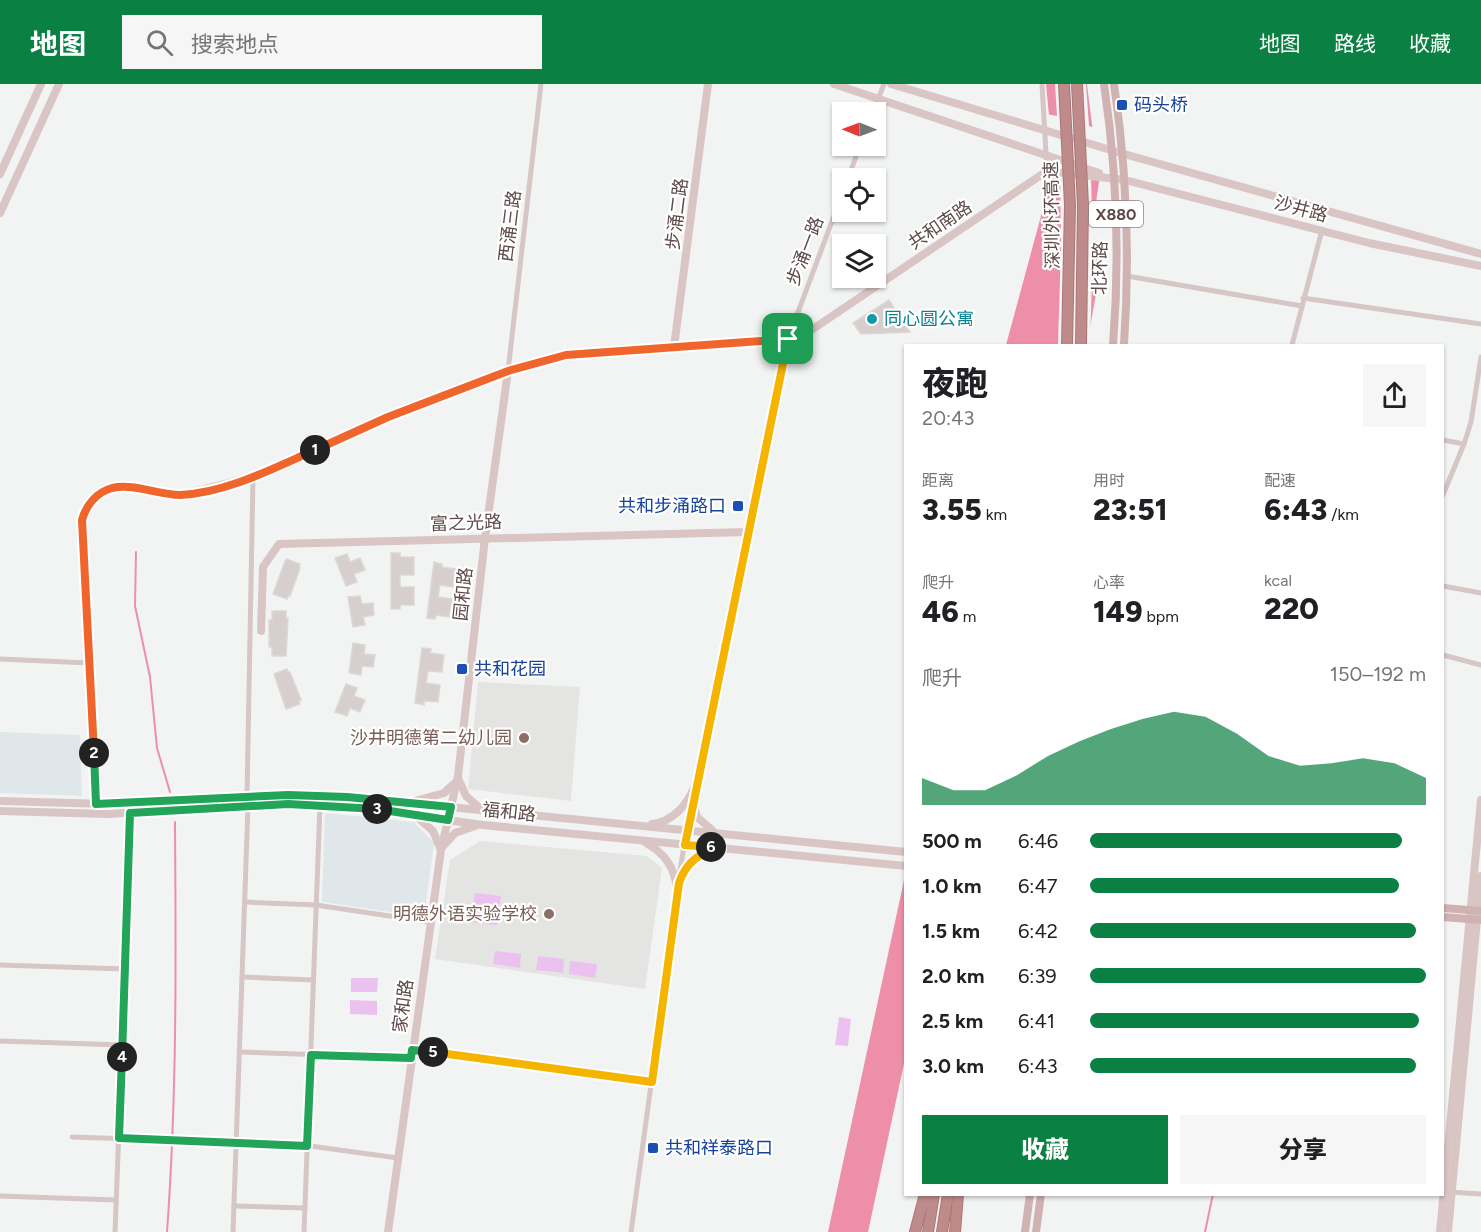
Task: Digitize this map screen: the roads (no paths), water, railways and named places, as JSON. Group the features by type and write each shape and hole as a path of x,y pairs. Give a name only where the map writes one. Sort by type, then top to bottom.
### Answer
{"highway":[{"name":"深圳外环高速","path":"1064,84 1070,205 1067,344"},
{"name":"深圳外环高速","path":"1077,84 1084,215 1081,344"},
{"path":"915,1232 924,1196"},
{"path":"928,1232 934,1196"},
{"path":"942,1232 948,1196"},
{"path":"955,1232 958,1196"}],"main road":[{"name":"北环路","path":"1104,84 1117,274 1113,344"},
{"name":"北环路","path":"1114,84 1124,154 1127,276 1124,344"},
{"path":"1444,908 1476,915"},
{"path":"1444,917 1476,915"},
{"path":"1024,1232 1030,1196"},
{"path":"1036,1232 1041,1196"}],"street":[{"path":"0,174 41,84"},
{"path":"0,213 59,84"},
{"name":"西涌三路","path":"508,371 541,84"},
{"name":"步涌二路","path":"674,347 708,84"},
{"path":"834,84 1111,177"},
{"path":"877,102 884,84"},
{"path":"891,84 1046,132 1481,254"},
{"path":"1042,84 1048,156 1047,171 1111,177"},
{"name":"共和南路","path":"96,804 82,520 85,510 95,497 110,488 123,487 181,495 253,477 388,417 508,371 566,355 788,339 810,331 1047,171"},
{"name":"沙井路","path":"1111,177 1369,243 1481,266"},
{"name":"步涌一路","path":"747,532 788,339 832,221"},
{"path":"1292,344 1322,230"},
{"path":"1127,276 1302,306"},
{"path":"1303,298 1481,324"},
{"path":"1444,493 1471,422 1481,357"},
{"name":"园和路","path":"448,820 458,776 485,538 508,371"},
{"path":"1444,440 1464,444"},
{"path":"247,796 253,477"},
{"path":"631,1232 677,889 694,788 747,532"},
{"name":"富之光路","path":"261,631 263,567 279,544 747,532"},
{"path":"1444,586 1481,593"},
{"path":"1444,655 1481,664"},
{"path":"0,659 89,663"},
{"path":"408,802 444,793 453,786 458,776"},
{"path":"458,776 465,796 485,812"},
{"path":"640,826 659,824 672,817 683,807 694,788"},
{"name":"福和路","path":"0,801 139,804 247,796 322,796 408,802 485,812 904,852"},
{"path":"692,800 694,811 700,821 708,829 723,834"},
{"path":"1440,1232 1448,1191 1474,948 1481,800"},
{"path":"304,1232 320,805"},
{"name":"福和路","path":"0,811 130,813 249,806 320,805 411,814 483,825 904,866"},
{"path":"233,1232 249,806"},
{"path":"115,1232 130,813"},
{"path":"411,814 429,825 437,837 441,850"},
{"name":"家和路","path":"388,1232 430,922 448,820"},
{"path":"441,850 455,833 469,827 483,825"},
{"path":"638,840 656,849 666,858 675,876 677,889"},
{"path":"677,889 681,877 692,861 708,851 721,849"},
{"path":"1476,915 1481,876"},
{"path":"245,902 316,905 430,922"},
{"path":"0,964 125,969"},
{"path":"242,977 314,980"},
{"path":"0,1041 122,1045"},
{"path":"239,1052 311,1055 412,1054 652,1082"},
{"path":"72,1137 307,1146 398,1158"},
{"path":"1448,1191 1481,1194"},
{"path":"1448,1191 1448,1232"},
{"path":"0,1196 116,1200"},
{"path":"234,1206 305,1208"}],"waterway":[{"path":"136,552 135,606 150,677 157,748 170,792"},
{"path":"167,1232 176,976 175,822"},
{"path":"1205,1232 1213,1196"}],"place":[{"name":"码头桥","path":"1122,105"},
{"name":"同心圆公寓","path":"872,319"},
{"name":"共和步涌路口","path":"738,506"},
{"name":"共和花园","path":"462,669"},
{"name":"沙井明德第二幼儿园","path":"524,738"},
{"name":"明德外语实验学校","path":"549,914"},
{"name":"共和祥泰路口","path":"653,1148"}]}
